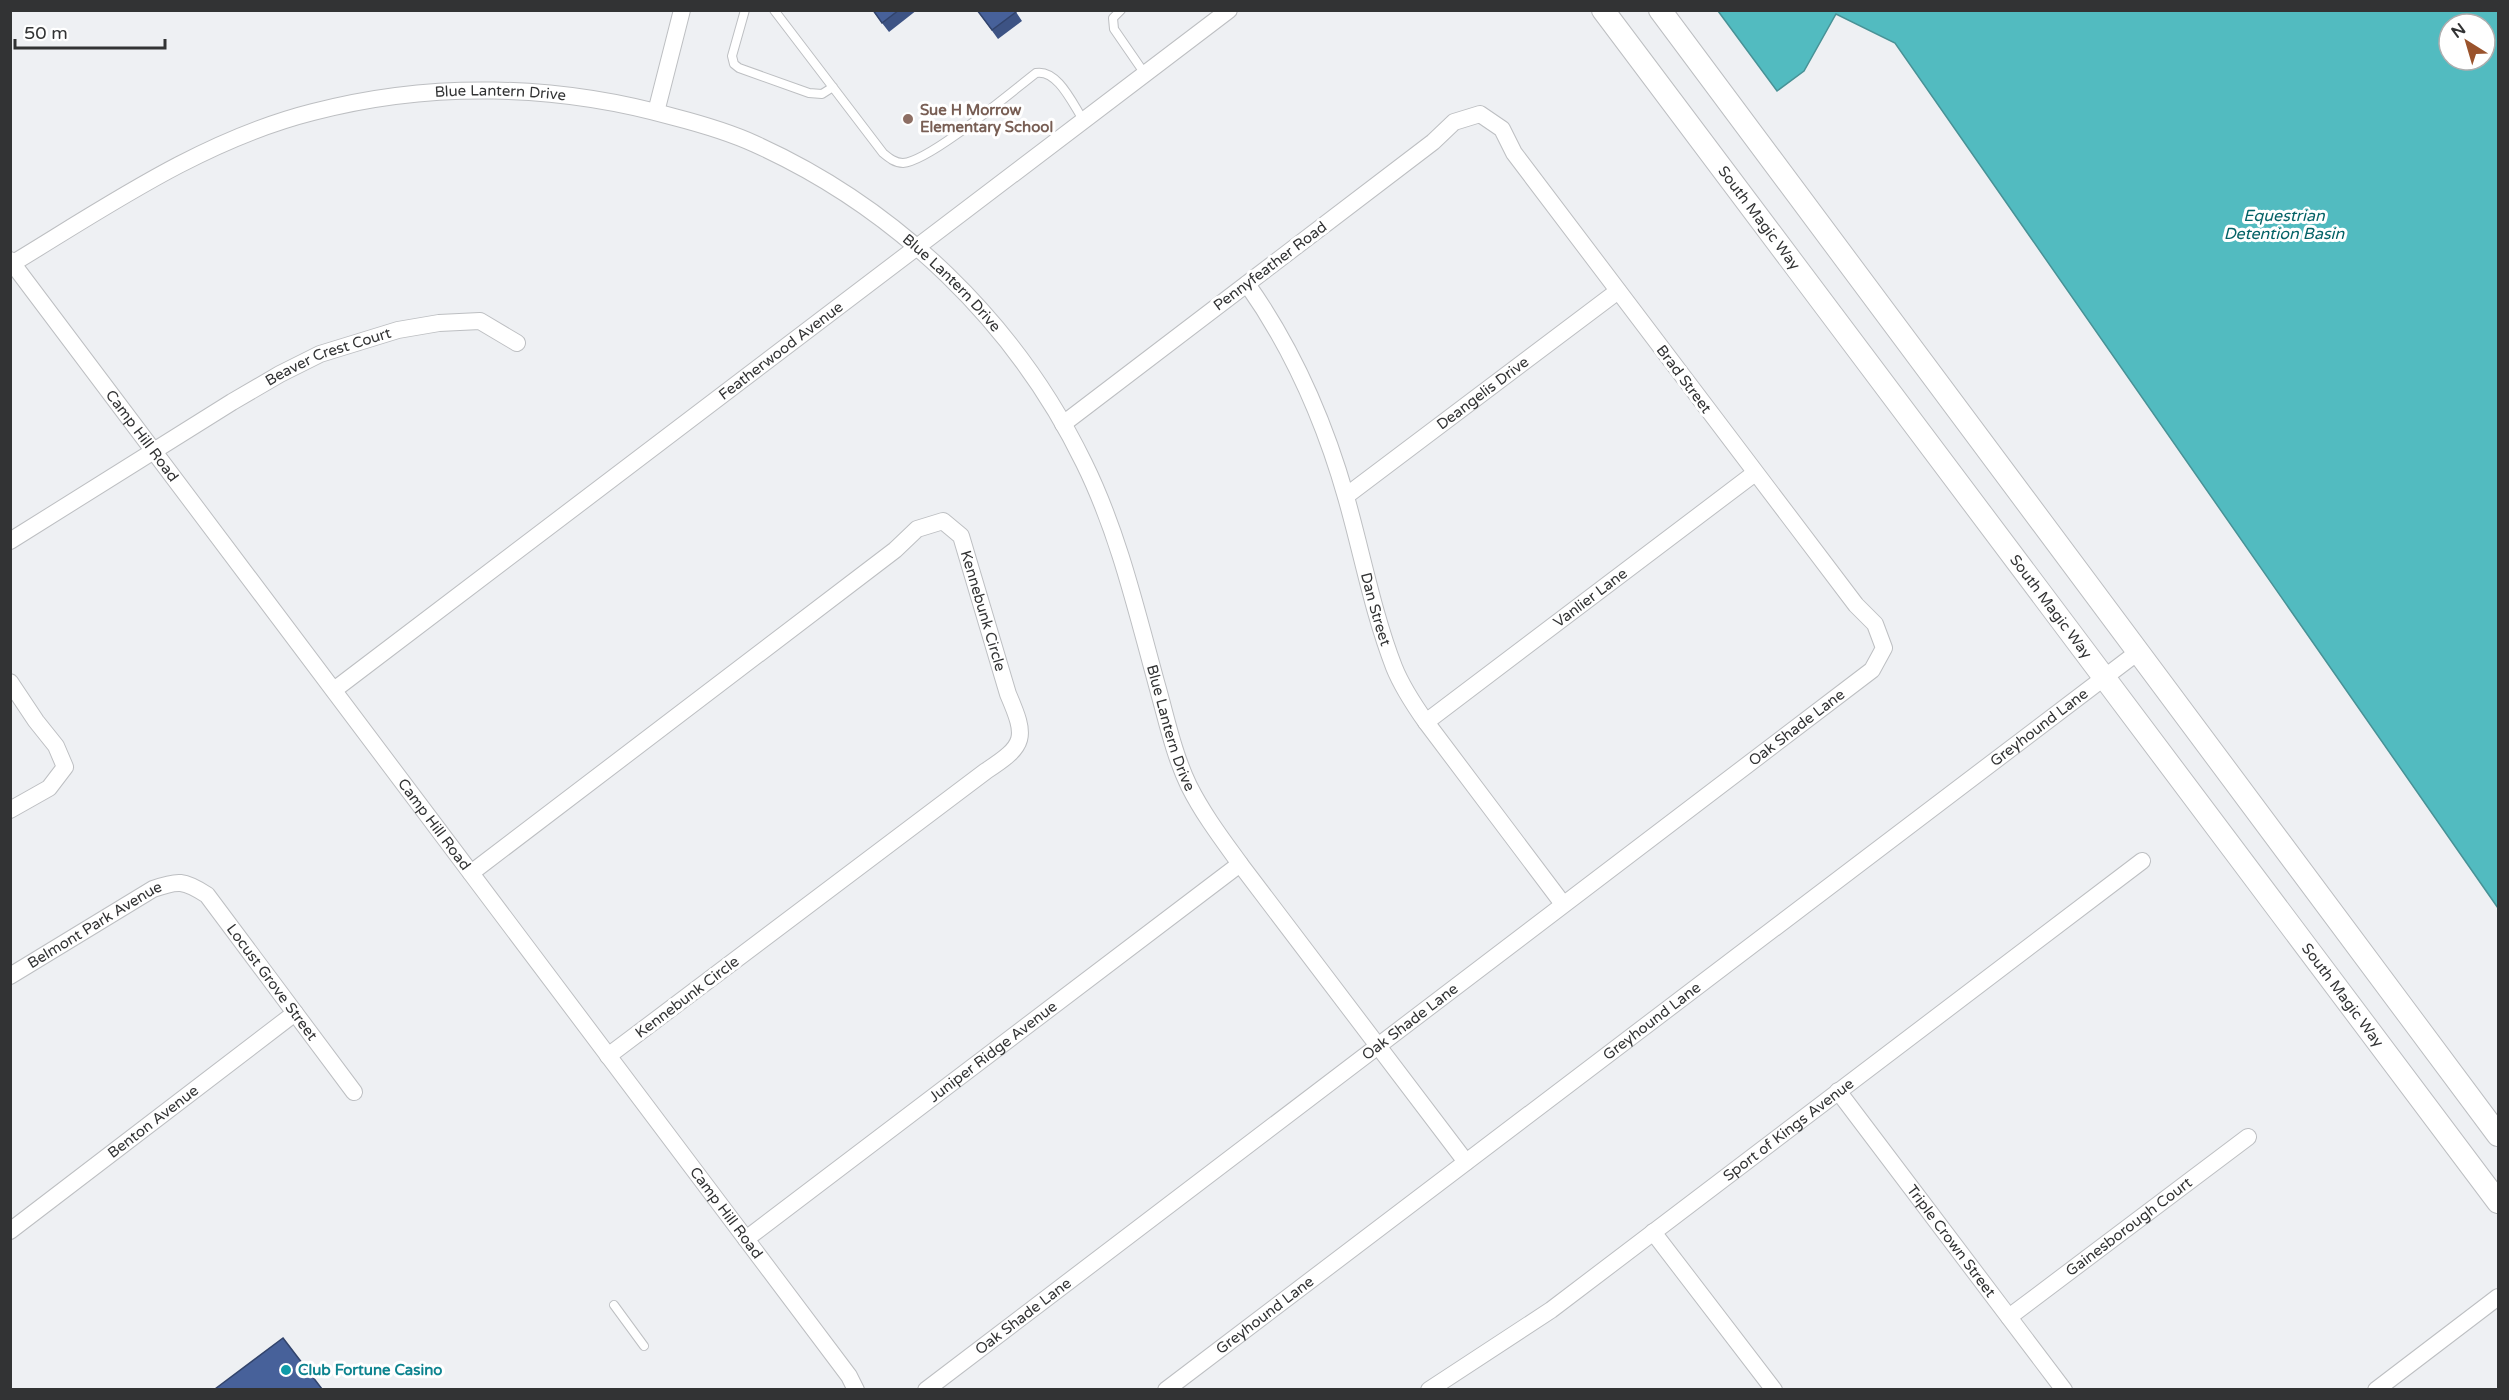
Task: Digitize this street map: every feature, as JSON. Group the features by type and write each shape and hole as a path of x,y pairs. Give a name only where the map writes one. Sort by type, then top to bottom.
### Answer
{"street":[{"path":"656,112 682,10"},
{"name":"South Magic Way","path":"1604,10 2499,1202"},
{"path":"1660,10 2499,1135"},
{"name":"Featherwood Avenue","path":"334,690 1084,121 1221,13"},
{"name":"Blue Lantern Drive","path":"11,263 153,179 196,157 273,124 310,112 398,96 479,90 569,95 615,102 702,124 753,143 837,188 949,276 981,308 1033,374 1084,462 1104,507 1122,560 1176,753 1190,787 1211,824 1240,864 1466,1162"},
{"name":"Pennyfeather Road","path":"1063,424 1433,142 1454,122 1480,114"},
{"name":"Brad Street","path":"1480,114 1502,129 1514,153 1856,605 1875,624 1884,648"},
{"name":"Camp Hill Road","path":"11,263 849,1376 856,1389"},
{"name":"Dan Street","path":"1247,284 1272,319 1295,361 1329,440 1395,668 1406,693 1563,904"},
{"name":"Deangelis Drive","path":"1346,496 1618,291"},
{"name":"Beaver Crest Court","path":"10,541 280,374 320,354 363,339 439,323 480,321 517,343"},
{"name":"Vanlier Lane","path":"1426,722 1755,472"},
{"name":"Kennebunk Circle","path":"471,873 885,558 917,529 943,521 961,536 1008,694 1018,717 1021,738 1012,754 976,778 608,1056"},
{"name":"Oak Shade Lane","path":"926,1389 1872,670 1884,648"},
{"name":"Greyhound Lane","path":"1167,1389 2138,652"},
{"path":"10,681 36,721 56,746 65,767 49,788 10,810"},
{"name":"Sport of Kings Avenue","path":"1429,1389 1551,1310 2142,861"},
{"name":"Juniper Ridge Avenue","path":"746,1239 1240,864"},
{"name":"Belmont Park Avenue","path":"10,976 153,889 173,882 183,882"},
{"name":"Locust Grove Street","path":"183,882 207,895 354,1092"},
{"name":"Benton Avenue","path":"10,1231 295,1013"},
{"name":"Triple Crown Street","path":"1838,1091 2064,1389"},
{"name":"Gainesborough Court","path":"2010,1317 2248,1137"},
{"path":"1653,1232 1774,1389"},
{"path":"2376,1389 2499,1297"}],"lane":[{"path":"745,10 732,56 734,64 739,69 809,93 822,94 833,87"},
{"path":"774,10 883,153 891,160 900,163 928,155 1036,73 1043,72 1053,76 1084,121"},
{"path":"1120,10 1113,18 1114,29 1145,74"},
{"path":"614,1305 644,1346"}],"water":[{"name":"Equestrian Detention Basin","path":"1718,11 2498,11 2498,908 1895,43 1836,14 1804,71 1777,91"}],"building":[{"path":"873,10 899,10 882,23"},
{"path":"977,10 1015,10 1016,12 992,30"},
{"path":"283,1338 322,1389 215,1389"}],"place":[{"name":"Sue H Morrow Elementary School","path":"908,119"},
{"name":"Club Fortune Casino","path":"286,1370"}]}
